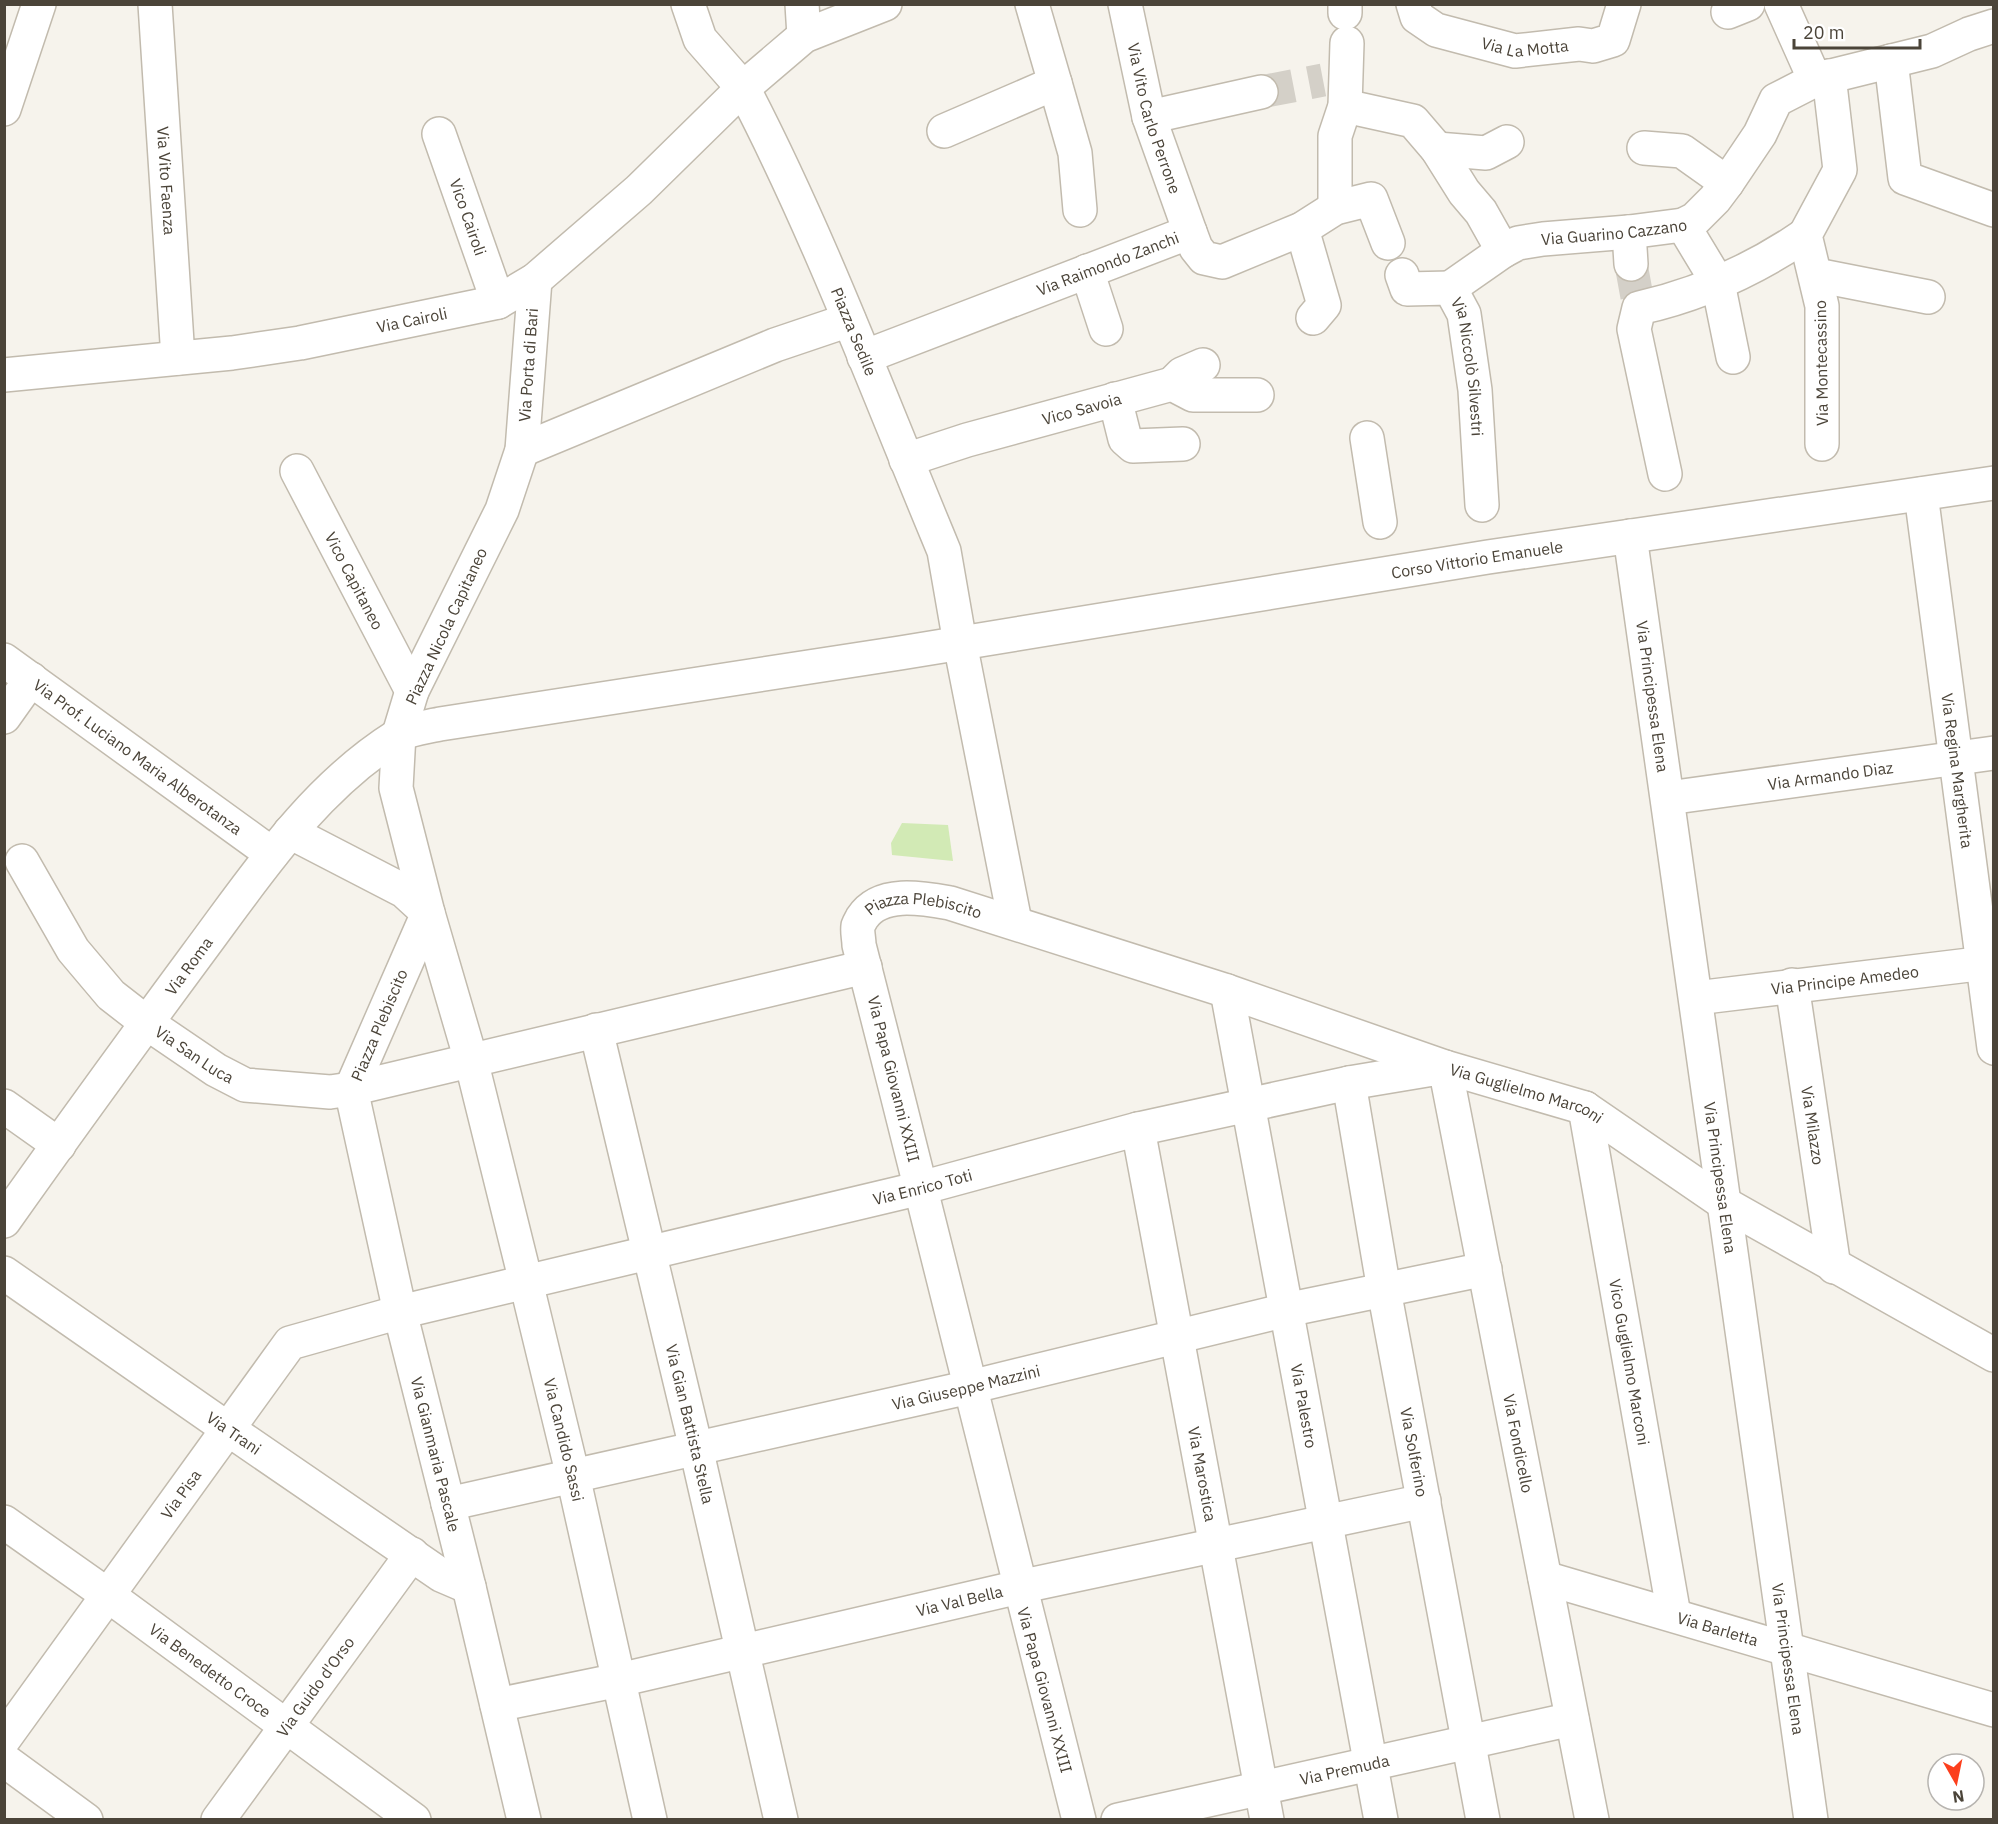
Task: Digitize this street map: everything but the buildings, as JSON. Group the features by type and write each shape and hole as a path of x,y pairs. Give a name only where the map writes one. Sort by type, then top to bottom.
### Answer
{"street":[{"path":"4,109 39,4"},
{"name":"Via Vito Faenza","path":"155,4 178,358"},
{"path":"688,4 700,39"},
{"path":"699,4 700,39"},
{"name":"Via Cairoli","path":"4,375 305,343 498,302 535,280 639,190 743,88 803,20 885,4"},
{"path":"1032,4 1075,153 1080,210"},
{"name":"Via Vito Carlo Perrone","path":"1125,4 1149,117 1190,232"},
{"name":"Via La Motta","path":"1413,4 1417,17 1436,30 1515,51 1579,44 1593,46 1612,40 1624,4"},
{"path":"1665,474 1634,329 1639,308 1670,301 1718,283 1787,248 1805,235 1840,170 1822,78 1781,4"},
{"path":"1345,20 1335,136 1335,208 1371,199 1389,243"},
{"name":"Via Guarino Cazzano","path":"1450,288 1518,243 1683,225 1695,219 1727,183 1760,134 1776,100 1822,78 1932,51 1969,34 1994,26"},
{"name":"Piazza Sedile","path":"700,39 743,88 779,157 944,551 960,643"},
{"path":"1891,61 1905,178 1994,210"},
{"path":"944,131 1055,83"},
{"path":"1338,88 1413,121 1437,149 1464,192 1481,212 1503,251"},
{"path":"1149,117 1261,92"},
{"name":"Vico Cairoli","path":"439,134 498,302"},
{"path":"1437,149 1486,153 1507,142"},
{"path":"1644,148 1682,152 1727,183"},
{"name":"Via Raimondo Zanchi","path":"864,357 1190,232 1196,248 1204,258 1222,262 1302,230 1335,208"},
{"path":"1683,225 1718,283 1733,357"},
{"path":"1302,230 1324,305 1313,318"},
{"path":"1629,232 1632,264"},
{"name":"Via Montecassino","path":"1805,235 1822,306 1822,444"},
{"path":"1087,271 1106,329"},
{"name":"Via Niccolò Silvestri","path":"1402,274 1407,289 1450,288 1464,314 1475,390 1482,506"},
{"path":"1816,275 1928,297"},
{"name":"Via Porta di Bari","path":"522,450 535,280"},
{"path":"522,450 776,345 849,320"},
{"name":"Vico Savoia","path":"906,460 967,440 1172,384 1182,374 1203,365"},
{"path":"1172,384 1193,395 1257,395"},
{"path":"1115,399 1125,440 1133,446 1184,444"},
{"path":"1367,438 1380,522"},
{"name":"Piazza Nicola Capitaneo","path":"399,734 412,691 501,510 522,450"},
{"name":"Vico Capitaneo","path":"297,471 412,691"},
{"name":"Corso Vittorio Emanuele","path":"960,643 1366,576 1994,483"},
{"name":"Via Regina Margherita","path":"1921,494 1957,758 1989,962 1994,1048"},
{"name":"Via Principessa Elena","path":"1630,536 1811,1820"},
{"path":"960,643 1015,922"},
{"name":"Piazza Nicola Capitaneo","path":"399,734 440,724 960,643"},
{"name":"Via Prof. Luciano Maria Alberotanza","path":"4,660 281,843"},
{"path":"4,717 31,679"},
{"path":"399,734 396,788 428,913 471,1060"},
{"name":"Via Roma","path":"4,1221 281,843 317,802 352,770 399,734"},
{"name":"Via Armando Diaz","path":"1668,798 1994,753"},
{"path":"281,843 404,891 428,913"},
{"name":"Via San Luca","path":"22,861 73,950 111,995 147,1023 216,1070 245,1085 330,1092 351,1089"},
{"name":"Piazza Plebiscito","path":"351,1089 865,967 859,945 858,924 876,903 894,899 923,898 950,903 1015,922"},
{"name":"Piazza Plebiscito","path":"351,1089 428,913"},
{"name":"Via Guglielmo Marconi","path":"1015,922 1227,991 1445,1067 1585,1108 1725,1204 1994,1355"},
{"name":"Via Principe Amedeo","path":"1696,999 1792,985 1989,962"},
{"name":"Via Papa Giovanni XXIII","path":"865,967 1079,1820"},
{"name":"Via Milazzo","path":"1792,985 1834,1267"},
{"name":"Via Palestro","path":"1227,991 1381,1820"},
{"name":"Via Gian Battista Stella","path":"596,1030 696,1448 781,1820"},
{"name":"Via Candido Sassi","path":"471,1060 573,1476 650,1820"},
{"name":"Via Enrico Toti","path":"400,1311 921,1188 1138,1129 1348,1083 1445,1067"},
{"name":"Via Fondicello","path":"1445,1067 1592,1820"},
{"name":"Via Solferino","path":"1348,1083 1384,1290 1483,1820"},
{"name":"Via Gianmaria Pascale","path":"351,1089 400,1311 524,1820"},
{"path":"4,1106 59,1144"},
{"name":"Vico Guglielmo Marconi","path":"1585,1108 1674,1615"},
{"name":"Via Marostica","path":"1138,1129 1267,1820"},
{"name":"Via Giuseppe Mazzini","path":"448,1504 970,1387 1286,1310 1485,1269"},
{"name":"Via Trani","path":"4,1273 228,1430 441,1575 469,1587"},
{"name":"Via Pisa","path":"4,1739 290,1343 400,1311"},
{"name":"Via Val Bella","path":"497,1706 1019,1587 1424,1501"},
{"name":"Via Benedetto Croce","path":"4,1522 109,1596 414,1820"},
{"name":"Via Guido d'Orso","path":"218,1820 412,1554"},
{"name":"Via Barletta","path":"1545,1578 1994,1710"},
{"name":"Via Premuda","path":"1118,1820 1572,1719"},
{"path":"4,1760 86,1820"}],"green space":[{"path":"902,823 948,825 953,861 892,855 891,843"}],"tunnel":[{"path":"1261,92 1323,80"},
{"path":"1631,264 1639,308"}]}
